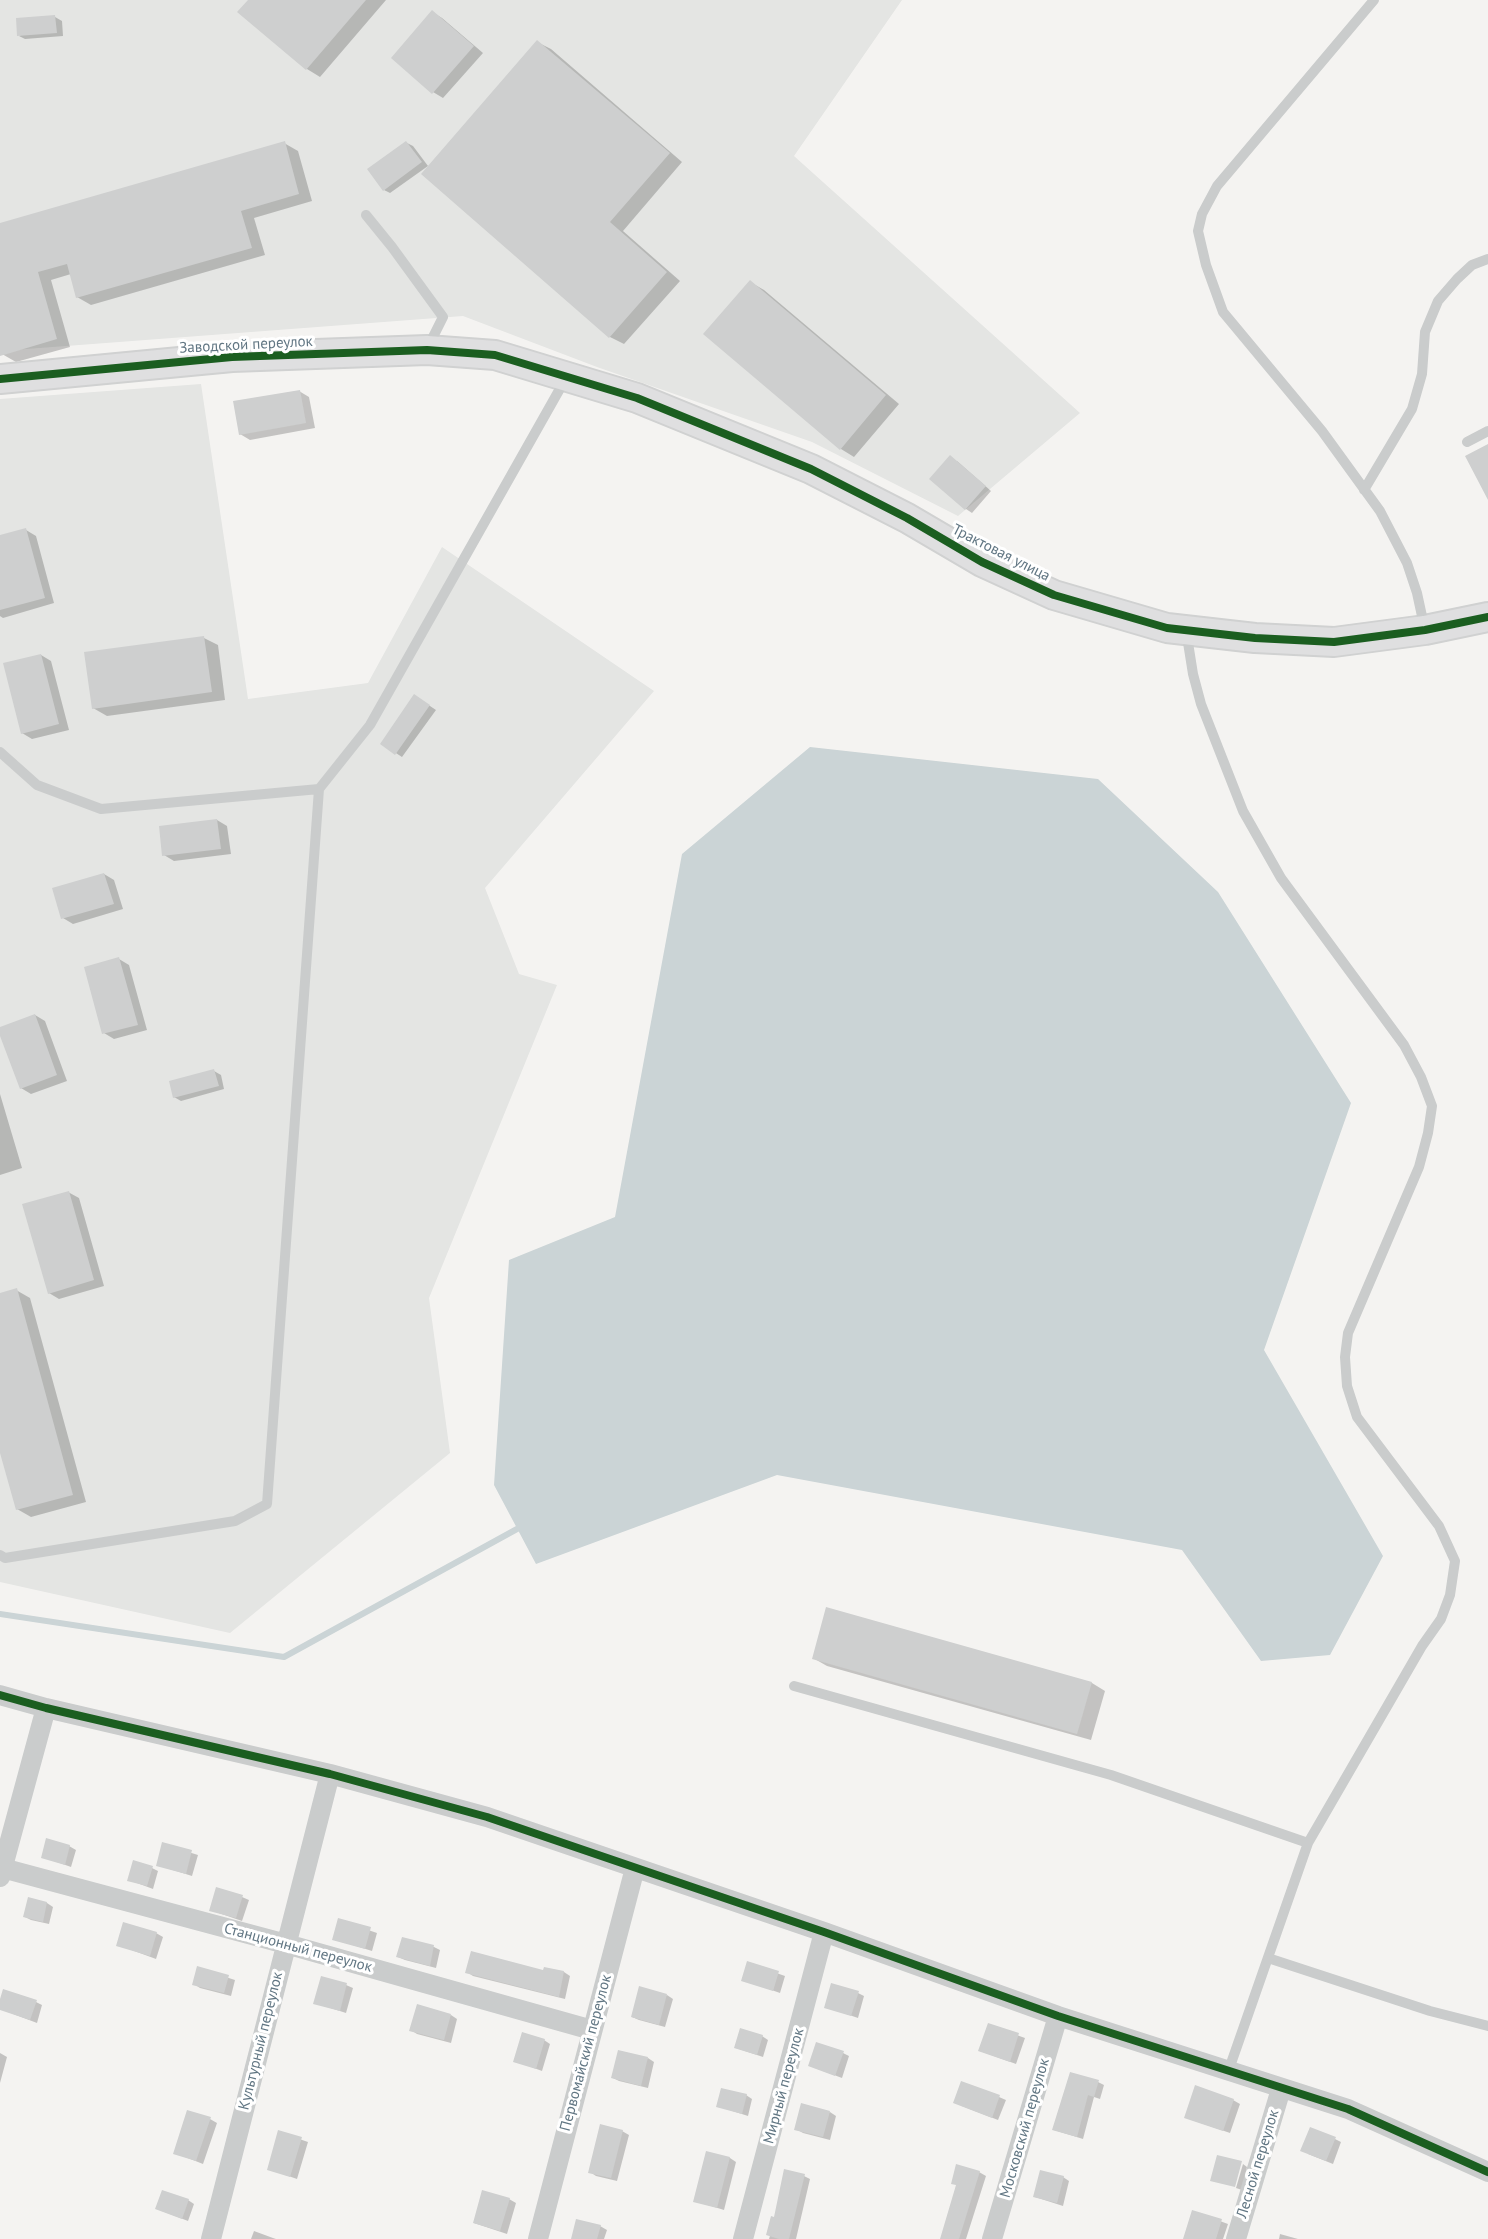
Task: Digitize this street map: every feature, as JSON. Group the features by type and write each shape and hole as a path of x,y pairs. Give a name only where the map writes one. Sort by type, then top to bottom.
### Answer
{"street":[{"name":"Заводской переулок","path":"0,379 232,357 427,350 495,355"},
{"name":"Трактовая улица","path":"495,355 568,375 637,398 811,469 907,518 982,562 1054,595 1167,628 1255,638 1334,642 1425,630 1488,617"},
{"path":"0,1695 46,1708 330,1774 487,1817 824,1932 1058,2016 1348,2109 1488,2172"},
{"path":"1,1872 46,1708"},
{"name":"Культурный переулок","path":"211,2239 330,1774"},
{"name":"Первомайский переулок","path":"538,2239 635,1868"},
{"name":"Станционный переулок","path":"1,1872 286,1944 592,2030"},
{"name":"Мирный переулок","path":"743,2239 824,1932"},
{"name":"Московский переулок","path":"992,2239 1058,2016"},
{"name":"Лесной переулок","path":"1236,2239 1281,2089"}],"lane":[{"path":"1374,0 1217,186 1202,214 1198,231 1206,265 1223,312 1322,431 1380,512 1407,563 1417,593 1425,630"},
{"path":"366,215 443,317 427,350"},
{"path":"1364,490 1412,409 1422,375 1425,332 1438,301 1456,279 1472,265 1488,259"},
{"path":"0,1555 5,1558 235,1521 267,1504 319,789 370,725 568,375"},
{"path":"1467,442 1488,431"},
{"path":"1186,630 1193,674 1201,704 1243,811 1281,878 1404,1045 1421,1077 1432,1106 1419,1167 1348,1333 1345,1357 1347,1386 1358,1417 1438,1526 1455,1561 1450,1594 1441,1619 1422,1646 1308,1843 1228,2072"},
{"path":"0,752 37,785 101,809 319,789"},
{"path":"794,1686 1111,1775 1308,1843"},
{"path":"1268,1958 1430,2011 1488,2026"}],"shaded area":[{"path":"0,0 902,0 794,156 1080,413 958,516 812,442 597,367 463,316 0,351"},
{"path":"201,384 248,699 368,683 442,547 654,691 485,888 519,974 557,985 429,1298 450,1453 230,1633 0,1582 0,399"},
{"path":"810,747 1098,779 1218,892 1351,1103 1264,1350 1383,1556 1330,1655 1261,1661 1182,1550 777,1475 536,1564 494,1485 509,1260 615,1217 682,854"}],"building":[{"path":"248,0 366,0 306,70 237,12"},
{"path":"432,10 474,46 432,94 391,58"},
{"path":"55,15 57,33 17,36 16,18"},
{"path":"537,40 670,153 610,222 667,272 609,338 421,174"},
{"path":"285,141 299,194 241,211 252,248 76,298 67,264 38,272 57,339 0,356 0,223"},
{"path":"406,141 422,162 383,191 367,169"},
{"path":"750,280 886,395 840,450 703,334"},
{"path":"300,390 306,423 239,435 233,401"},
{"path":"1488,444 1488,500 1465,456"},
{"path":"950,455 986,486 965,510 929,479"},
{"path":"26,528 45,598 0,610 0,535"},
{"path":"204,636 212,692 92,709 84,652"},
{"path":"41,654 59,724 21,734 3,663"},
{"path":"414,694 430,705 395,755 380,744"},
{"path":"217,819 221,849 162,856 159,826"},
{"path":"104,873 114,904 61,919 52,888"},
{"path":"119,957 138,1025 102,1034 84,967"},
{"path":"35,1014 57,1075 20,1089 0,1036 0,1027"},
{"path":"214,1069 219,1086 173,1098 169,1081"},
{"path":"69,1191 94,1280 48,1294 22,1204"},
{"path":"17,1288 73,1495 16,1510 0,1453 0,1293"},
{"path":"826,1607 1092,1682 1077,1734 812,1659"},
{"path":"46,1838 70,1845 65,1865 41,1858"},
{"path":"162,1842 192,1850 186,1874 156,1866"},
{"path":"133,1860 153,1866 147,1886 127,1881"},
{"path":"216,1887 243,1895 236,1918 209,1911"},
{"path":"28,1897 47,1902 43,1922 23,1917"},
{"path":"338,1918 371,1927 365,1949 332,1940"},
{"path":"123,1922 157,1932 150,1956 116,1946"},
{"path":"402,1937 434,1945 430,1966 396,1957"},
{"path":"471,1951 543,1970 544,1967 564,1971 559,1997 465,1973"},
{"path":"747,1961 779,1971 773,1991 741,1981"},
{"path":"197,1966 229,1975 224,1993 192,1985"},
{"path":"321,1976 347,1983 340,2011 313,2004"},
{"path":"831,1983 859,1991 851,2016 824,2008"},
{"path":"639,1986 667,1994 659,2025 631,2017"},
{"path":"3,1989 37,2000 30,2020 0,2010"},
{"path":"417,2004 451,2014 444,2040 409,2031"},
{"path":"988,2023 1019,2033 1010,2062 978,2051"},
{"path":"740,2028 763,2035 757,2055 734,2048"},
{"path":"522,2032 545,2039 536,2069 513,2062"},
{"path":"816,2042 844,2051 835,2076 808,2066"},
{"path":"618,2050 648,2057 641,2086 611,2078"},
{"path":"1070,2072 1099,2080 1094,2097 1088,2095 1077,2137 1052,2130"},
{"path":"961,2081 1000,2095 992,2118 953,2103"},
{"path":"1195,2085 1234,2099 1223,2131 1184,2118"},
{"path":"721,2088 747,2094 742,2114 716,2107"},
{"path":"801,2103 830,2111 823,2137 794,2130"},
{"path":"187,2110 211,2117 196,2161 173,2154"},
{"path":"600,2124 623,2130 611,2178 588,2173"},
{"path":"1310,2127 1336,2137 1326,2161 1300,2151"},
{"path":"278,2130 302,2137 290,2177 267,2170"},
{"path":"706,2151 730,2157 717,2208 693,2202"},
{"path":"1217,2155 1242,2161 1235,2187 1210,2181"},
{"path":"956,2164 980,2171 959,2239 940,2239 956,2185 951,2184"},
{"path":"784,2169 805,2174 789,2239 779,2239 766,2235 771,2216 774,2217"},
{"path":"1040,2170 1064,2176 1057,2203 1033,2197"},
{"path":"162,2190 189,2199 182,2219 155,2209"},
{"path":"482,2190 510,2198 500,2231 473,2223"},
{"path":"1192,2210 1222,2219 1216,2239 1183,2239"},
{"path":"576,2219 601,2225 597,2239 571,2239"}],"waterway":[{"path":"0,1614 284,1657 517,1529"}],"cycle path":[{"path":"0,379 232,357 427,350 495,355 637,398 811,469 907,518 982,562 1054,595 1167,628 1255,638 1334,642 1425,630 1488,617"},
{"path":"0,1695 46,1708 330,1774 487,1817 824,1932 1058,2016 1348,2109 1488,2172"}]}
